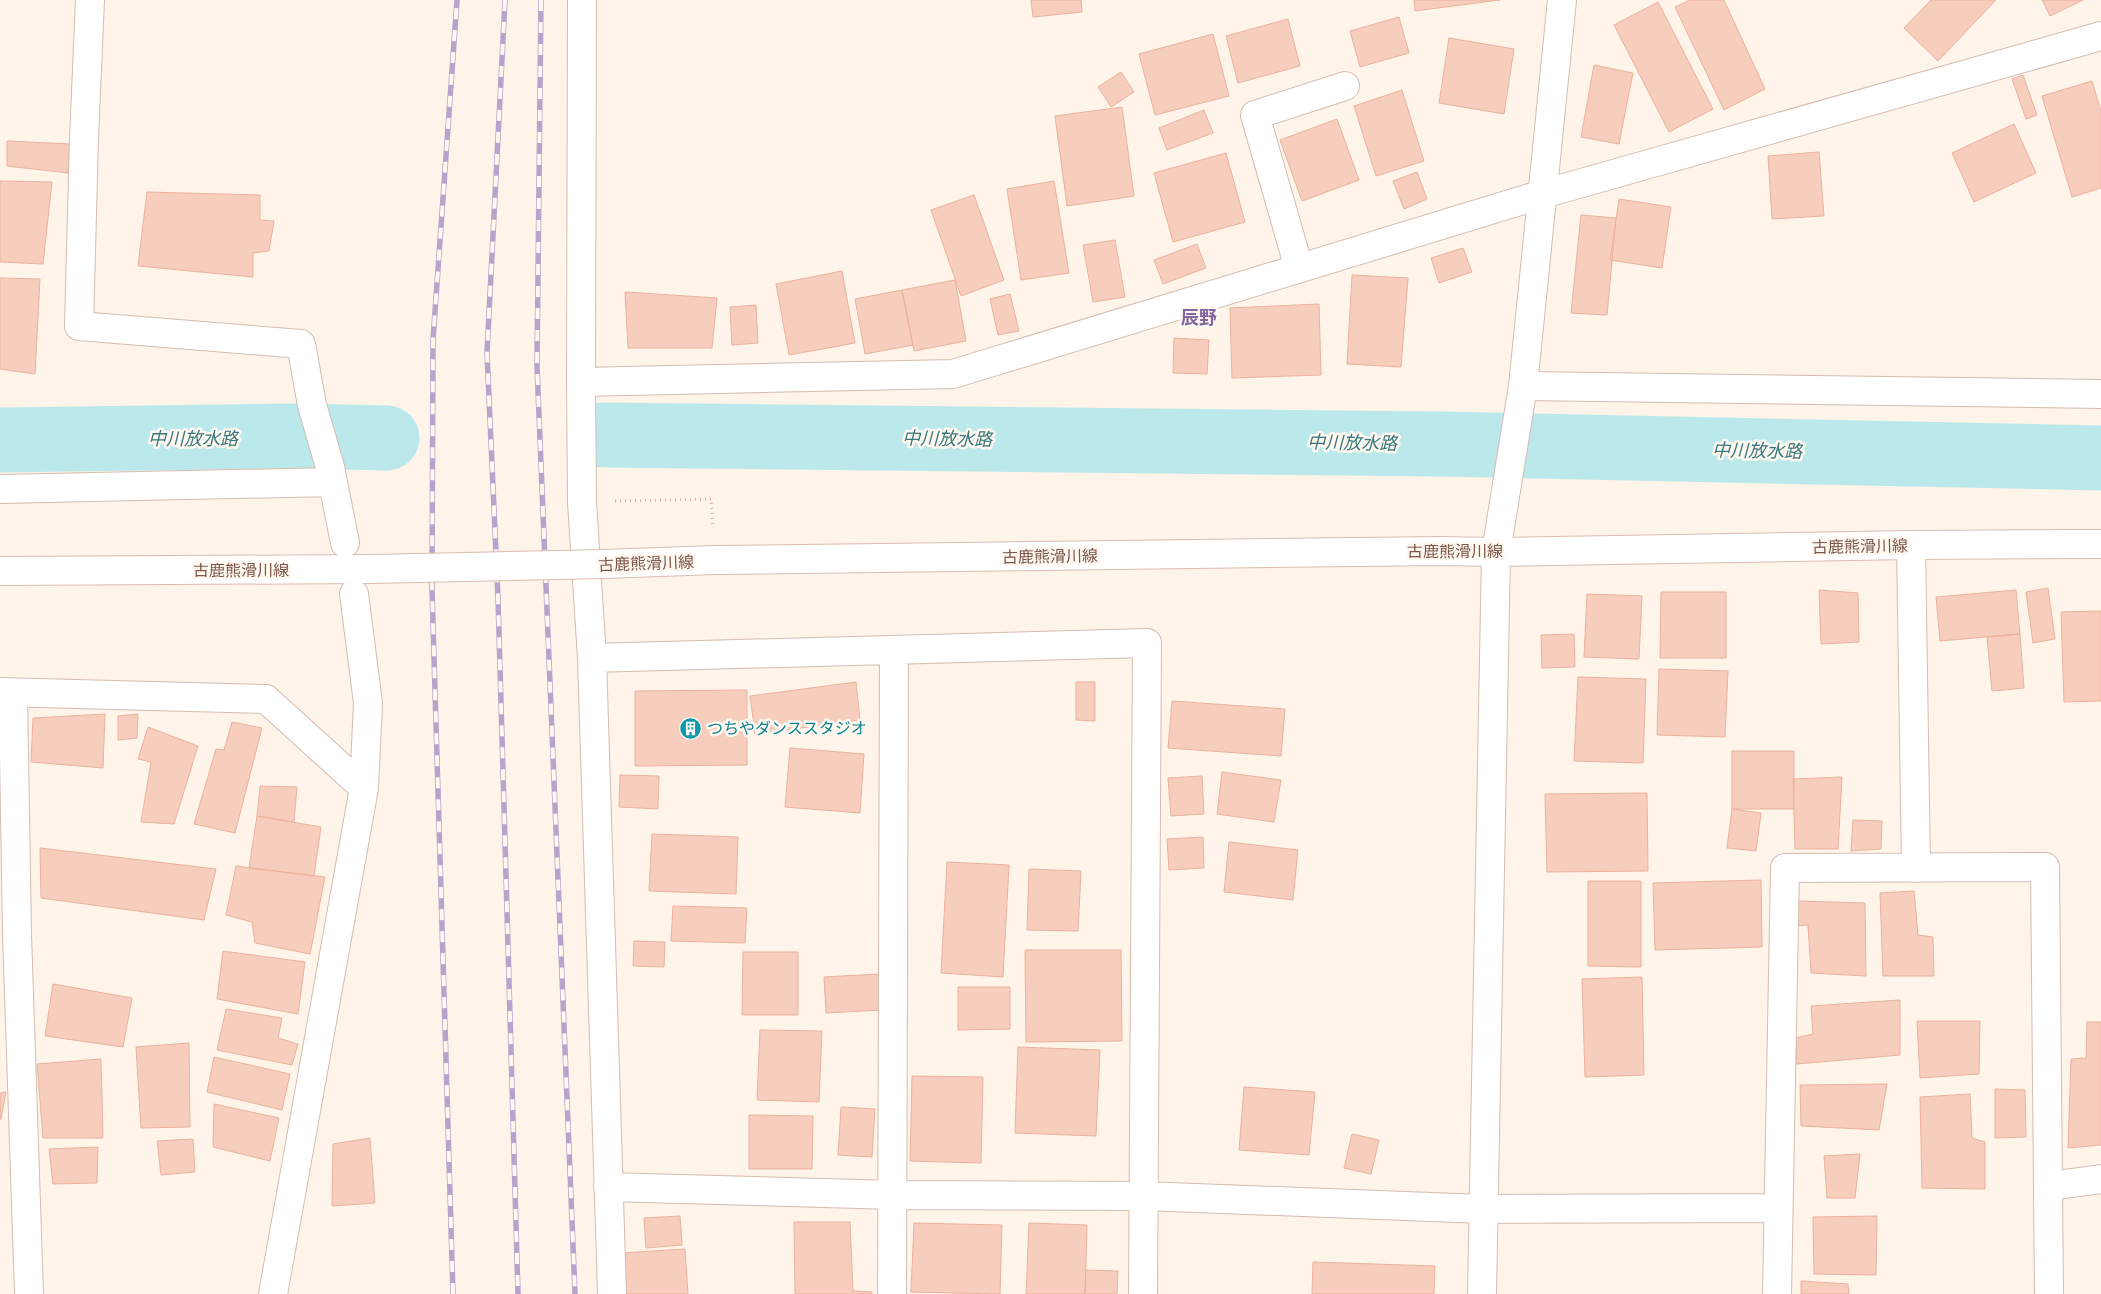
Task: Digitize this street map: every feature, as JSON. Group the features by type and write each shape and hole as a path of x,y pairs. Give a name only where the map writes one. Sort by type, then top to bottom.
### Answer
{"street":[{"path":"90,0 79,326 302,344 312,405 331,474 345,543"},
{"path":"582,0 582,502 592,658 612,1294"},
{"path":"1482,1294 1496,552 1523,386 1562,0"},
{"path":"581,382 953,374 1543,194 2101,36"},
{"path":"1299,268 1255,115 1345,86"},
{"path":"1523,386 2101,394"},
{"path":"0,489 331,474"},
{"name":"古鹿熊滑川線","path":"0,571 372,569 715,560 2101,544"},
{"path":"1911,545 1916,868"},
{"path":"273,1294 364,788 368,703 354,594"},
{"path":"592,658 1147,643 1143,1294"},
{"path":"892,1294 894,1195 894,650"},
{"path":"29,1294 9,946 6,693 266,699 364,788"},
{"path":"1776,1294 1785,868 2045,868 2049,1294"},
{"path":"2049,1186 2101,1179"},
{"path":"608,1187 894,1195 1144,1196 1483,1209 1778,1208"}],"path":[{"path":"582,502 711,499 715,560"}],"building":[{"path":"1031,0 1081,0 1082,12 1033,17"},
{"path":"1414,0 1500,0 1415,11"},
{"path":"1690,0 1724,0 1765,89 1724,110 1675,7"},
{"path":"1931,0 1996,0 1938,61 1904,28"},
{"path":"2042,0 2083,0 2050,16"},
{"path":"1658,2 1713,109 1669,132 1614,25"},
{"path":"1399,17 1409,53 1360,67 1350,31"},
{"path":"1288,19 1300,66 1238,83 1226,36"},
{"path":"1213,34 1229,96 1155,115 1139,54"},
{"path":"1449,38 1514,49 1504,114 1439,103"},
{"path":"1594,65 1633,73 1619,144 1581,137"},
{"path":"1121,72 1134,92 1111,107 1098,87"},
{"path":"2023,75 2037,115 2026,119 2012,79"},
{"path":"2092,81 2101,111 2101,188 2072,197 2042,96"},
{"path":"1402,90 1424,161 1376,176 1354,106"},
{"path":"1122,107 1134,196 1067,206 1055,116"},
{"path":"1204,110 1213,133 1167,150 1159,128"},
{"path":"1337,119 1359,180 1302,201 1280,140"},
{"path":"2014,124 2036,173 1974,202 1952,153"},
{"path":"7,141 70,144 68,173 7,166"},
{"path":"1819,152 1824,216 1772,219 1768,156"},
{"path":"1226,153 1245,222 1173,242 1154,173"},
{"path":"1417,172 1427,199 1404,209 1393,181"},
{"path":"0,181 52,182 43,264 0,262"},
{"path":"1054,181 1069,273 1021,280 1007,189"},
{"path":"147,192 260,195 260,220 274,221 269,251 253,253 253,277 138,266"},
{"path":"974,195 1004,280 961,296 931,210"},
{"path":"1619,199 1671,207 1662,268 1610,260"},
{"path":"1581,215 1616,218 1607,315 1571,313"},
{"path":"1115,240 1125,297 1093,302 1083,245"},
{"path":"1197,244 1206,268 1163,284 1154,260"},
{"path":"1463,248 1472,272 1439,283 1431,258"},
{"path":"842,271 855,343 789,355 776,284"},
{"path":"1352,275 1408,278 1401,367 1347,364"},
{"path":"0,278 40,279 35,374 0,369"},
{"path":"955,280 966,341 914,351 902,290"},
{"path":"902,290 913,345 865,354 855,299"},
{"path":"625,292 717,298 712,348 628,348"},
{"path":"1010,294 1019,331 998,335 990,299"},
{"path":"1319,304 1321,375 1232,378 1230,308"},
{"path":"756,305 758,343 732,345 730,307"},
{"path":"1174,338 1209,340 1207,374 1173,373"},
{"path":"2048,588 2055,639 2033,643 2026,592"},
{"path":"1819,590 1858,593 1859,642 1821,644"},
{"path":"2016,590 2020,634 1940,641 1936,597"},
{"path":"1661,592 1726,592 1726,658 1660,658"},
{"path":"1587,594 1642,596 1639,659 1584,657"},
{"path":"2101,611 2101,701 2064,702 2061,612"},
{"path":"1574,634 1575,667 1542,668 1541,635"},
{"path":"2020,634 2024,688 1992,691 1987,637"},
{"path":"1659,669 1728,671 1725,737 1657,735"},
{"path":"1578,677 1646,679 1643,763 1574,761"},
{"path":"856,682 860,720 755,734 750,696"},
{"path":"1076,682 1095,682 1095,721 1076,720"},
{"name":"つちやダンススタジオ","path":"747,690 747,765 635,766 635,691"},
{"path":"1172,701 1285,709 1281,756 1168,748"},
{"path":"105,714 103,768 31,762 33,718"},
{"path":"138,714 137,738 118,740 118,716"},
{"path":"232,722 262,728 235,833 194,824 216,749 224,750"},
{"path":"148,727 198,746 174,824 141,822 151,762 138,759"},
{"path":"790,748 864,754 860,813 785,807"},
{"path":"1732,751 1794,751 1794,809 1732,809"},
{"path":"1222,772 1281,780 1274,822 1217,814"},
{"path":"620,775 659,776 658,809 619,807"},
{"path":"1202,776 1204,814 1171,816 1168,778"},
{"path":"1842,777 1838,849 1795,849 1793,779"},
{"path":"260,786 297,787 294,822 257,816"},
{"path":"1647,793 1648,871 1547,872 1545,794"},
{"path":"1732,809 1761,813 1756,851 1727,848"},
{"path":"257,816 321,827 314,876 249,868"},
{"path":"1853,820 1882,821 1881,849 1851,851"},
{"path":"652,834 738,837 736,894 649,891"},
{"path":"1203,837 1204,868 1169,870 1167,839"},
{"path":"1229,842 1298,850 1293,900 1224,892"},
{"path":"40,848 216,869 204,920 41,898"},
{"path":"947,862 1009,865 1003,977 941,973"},
{"path":"236,866 325,877 310,954 255,943 252,922 226,915"},
{"path":"1029,869 1081,871 1078,931 1027,930"},
{"path":"1761,880 1762,947 1655,950 1653,883"},
{"path":"1588,881 1641,881 1641,967 1588,966"},
{"path":"1914,891 1918,935 1933,937 1934,976 1883,976 1880,893"},
{"path":"1797,901 1865,903 1866,976 1811,973 1808,925 1795,926"},
{"path":"673,906 747,908 745,943 671,941"},
{"path":"634,941 665,942 664,967 633,966"},
{"path":"1025,950 1121,950 1122,1041 1026,1042"},
{"path":"223,951 305,962 298,1014 217,999"},
{"path":"743,952 798,952 798,1015 742,1015"},
{"path":"879,974 881,1010 826,1013 824,977"},
{"path":"1642,977 1644,1075 1585,1077 1582,979"},
{"path":"53,984 132,998 123,1047 45,1036"},
{"path":"958,987 1010,987 1010,1029 958,1030"},
{"path":"1900,1000 1900,1055 1797,1064 1795,1038 1813,1034 1811,1006"},
{"path":"226,1009 282,1018 278,1038 298,1044 292,1065 217,1050"},
{"path":"1917,1021 1980,1021 1979,1074 1920,1078"},
{"path":"2087,1022 2101,1022 2101,1145 2068,1148 2071,1059 2086,1058"},
{"path":"760,1030 822,1031 819,1102 757,1100"},
{"path":"189,1043 190,1127 141,1128 136,1047"},
{"path":"1018,1047 1100,1050 1096,1136 1015,1133"},
{"path":"214,1057 290,1074 282,1110 207,1092"},
{"path":"101,1059 103,1138 43,1138 37,1064"},
{"path":"912,1076 983,1077 981,1163 910,1161"},
{"path":"1887,1084 1879,1130 1801,1126 1800,1085"},
{"path":"1244,1087 1315,1092 1309,1155 1239,1150"},
{"path":"1995,1089 2025,1090 2026,1137 1995,1138"},
{"path":"6,1092 1,1119 0,1120 0,1093"},
{"path":"1970,1094 1972,1138 1985,1142 1985,1189 1922,1188 1920,1097"},
{"path":"214,1104 279,1118 270,1161 213,1147"},
{"path":"841,1107 875,1109 872,1157 838,1155"},
{"path":"749,1115 813,1116 812,1169 749,1169"},
{"path":"1352,1134 1379,1140 1371,1174 1344,1168"},
{"path":"370,1138 375,1203 332,1206 333,1144"},
{"path":"193,1139 195,1172 161,1175 157,1141"},
{"path":"98,1147 97,1183 53,1184 49,1149"},
{"path":"1860,1154 1855,1198 1827,1198 1824,1156"},
{"path":"680,1216 682,1245 646,1248 644,1218"},
{"path":"1877,1216 1876,1275 1814,1274 1813,1217"},
{"path":"794,1222 850,1222 853,1291 872,1292 872,1294 795,1294"},
{"path":"914,1223 1002,1225 1000,1294 911,1292"},
{"path":"1029,1223 1087,1225 1085,1294 1026,1294"},
{"path":"685,1249 688,1294 624,1294 621,1253"},
{"path":"1313,1262 1435,1266 1434,1294 1312,1294"},
{"path":"1086,1270 1118,1271 1117,1294 1085,1294"},
{"path":"1801,1281 1848,1284 1849,1294 1801,1294"}],"waterway":[{"name":"中川放水路","path":"603,435 1441,444 2101,458"},
{"name":"中川放水路","path":"0,440 299,436 387,438"}],"railway":[{"path":"453,1294 432,590 433,340 457,0"},
{"path":"505,0 487,353 498,598 518,1294"},
{"path":"541,0 537,366 575,1294"}],"place":[{"name":"つちやダンススタジオ","path":"691,728"}],"district":[{"name":"辰野","path":"1199,318"}]}
